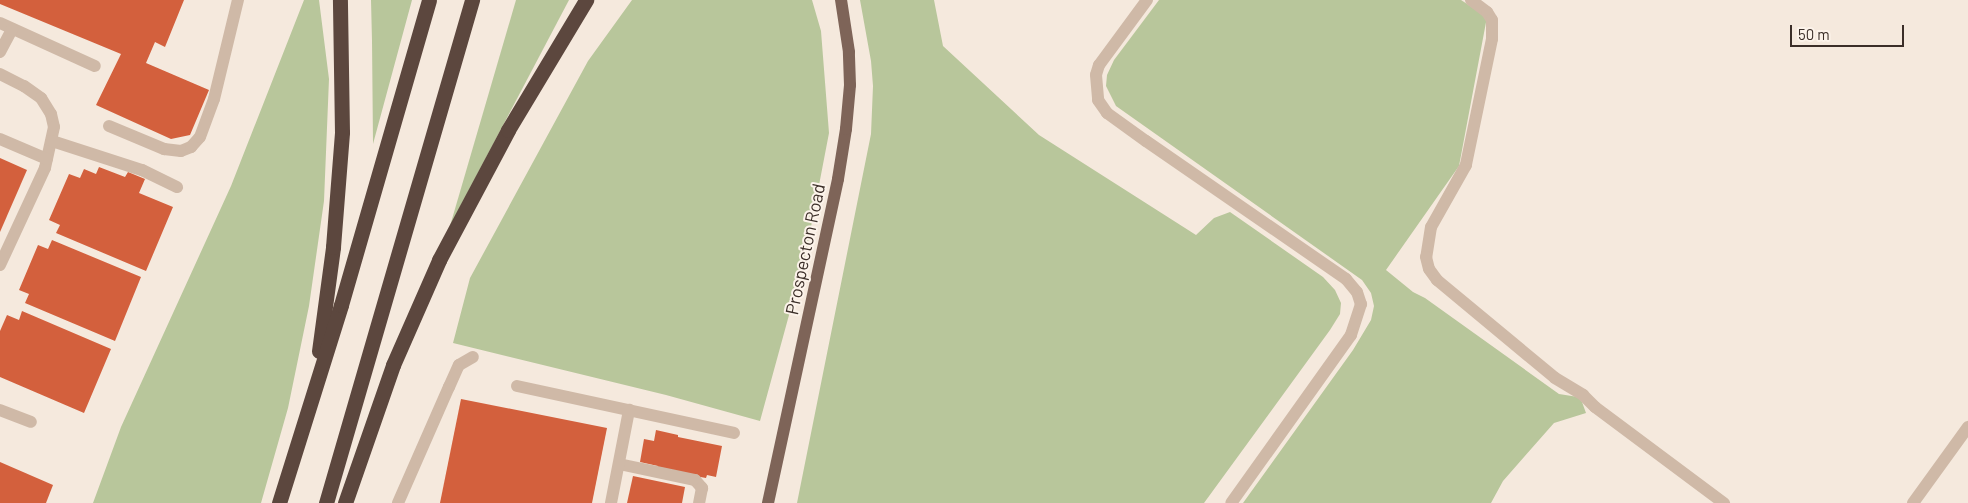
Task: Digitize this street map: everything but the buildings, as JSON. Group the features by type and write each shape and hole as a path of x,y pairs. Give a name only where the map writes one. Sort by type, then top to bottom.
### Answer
{"highway":[{"path":"313,393 333,247 342,132 340,0"},
{"path":"279,503 429,0"},
{"path":"326,503 472,0"},
{"path":"345,503 393,365 439,260 508,130 586,0"}],"main road":[{"name":"Prospecton Road","path":"768,503 838,179 846,129 850,85 849,52 841,0"}],"lane":[{"path":"109,126 164,149 181,151 192,147 200,137 212,106 238,0"},
{"path":"1147,0 1098,65 1096,75 1098,100 1107,112 1146,141 1346,279 1357,292 1361,304 1351,335 1231,503"},
{"path":"1470,0 1487,12 1494,29 1466,165 1431,227 1426,257 1429,269 1437,280 1555,378 1583,395 1596,407 1724,503"},
{"path":"0,52 6,26 95,66"},
{"path":"0,74 24,86 41,98 51,114 54,127 47,158 0,266"},
{"path":"0,139 47,158"},
{"path":"52,141 142,170 177,187"},
{"path":"398,503 448,386 460,366 473,357"},
{"path":"517,386 734,433"},
{"path":"0,410 31,422"},
{"path":"612,503 629,410"},
{"path":"1914,503 1968,427"},
{"path":"619,464 695,480 702,488 699,503"}],"green space":[{"path":"304,0 319,0 329,79 324,201 309,306 288,408 261,503 93,503 121,427 231,186"},
{"path":"371,0 412,0 373,144 372,41"},
{"path":"516,0 569,0 450,226"},
{"path":"632,0 812,0 821,31 829,133 806,253 760,421 666,395 453,343 470,278 588,61"},
{"path":"860,0 934,0 943,46 1039,135 1196,235 1214,218 1230,212 1323,277 1335,290 1341,303 1340,314 1204,503 797,503 871,134 873,86 871,61"},
{"path":"1159,0 1461,0 1487,17 1459,166 1386,270 1413,292 1425,298 1559,394 1578,397 1582,402 1586,413 1554,423 1503,481 1491,503 1243,503 1353,350 1371,320 1374,306 1371,293 1362,280 1116,106 1106,86 1107,75 1114,60"}]}
